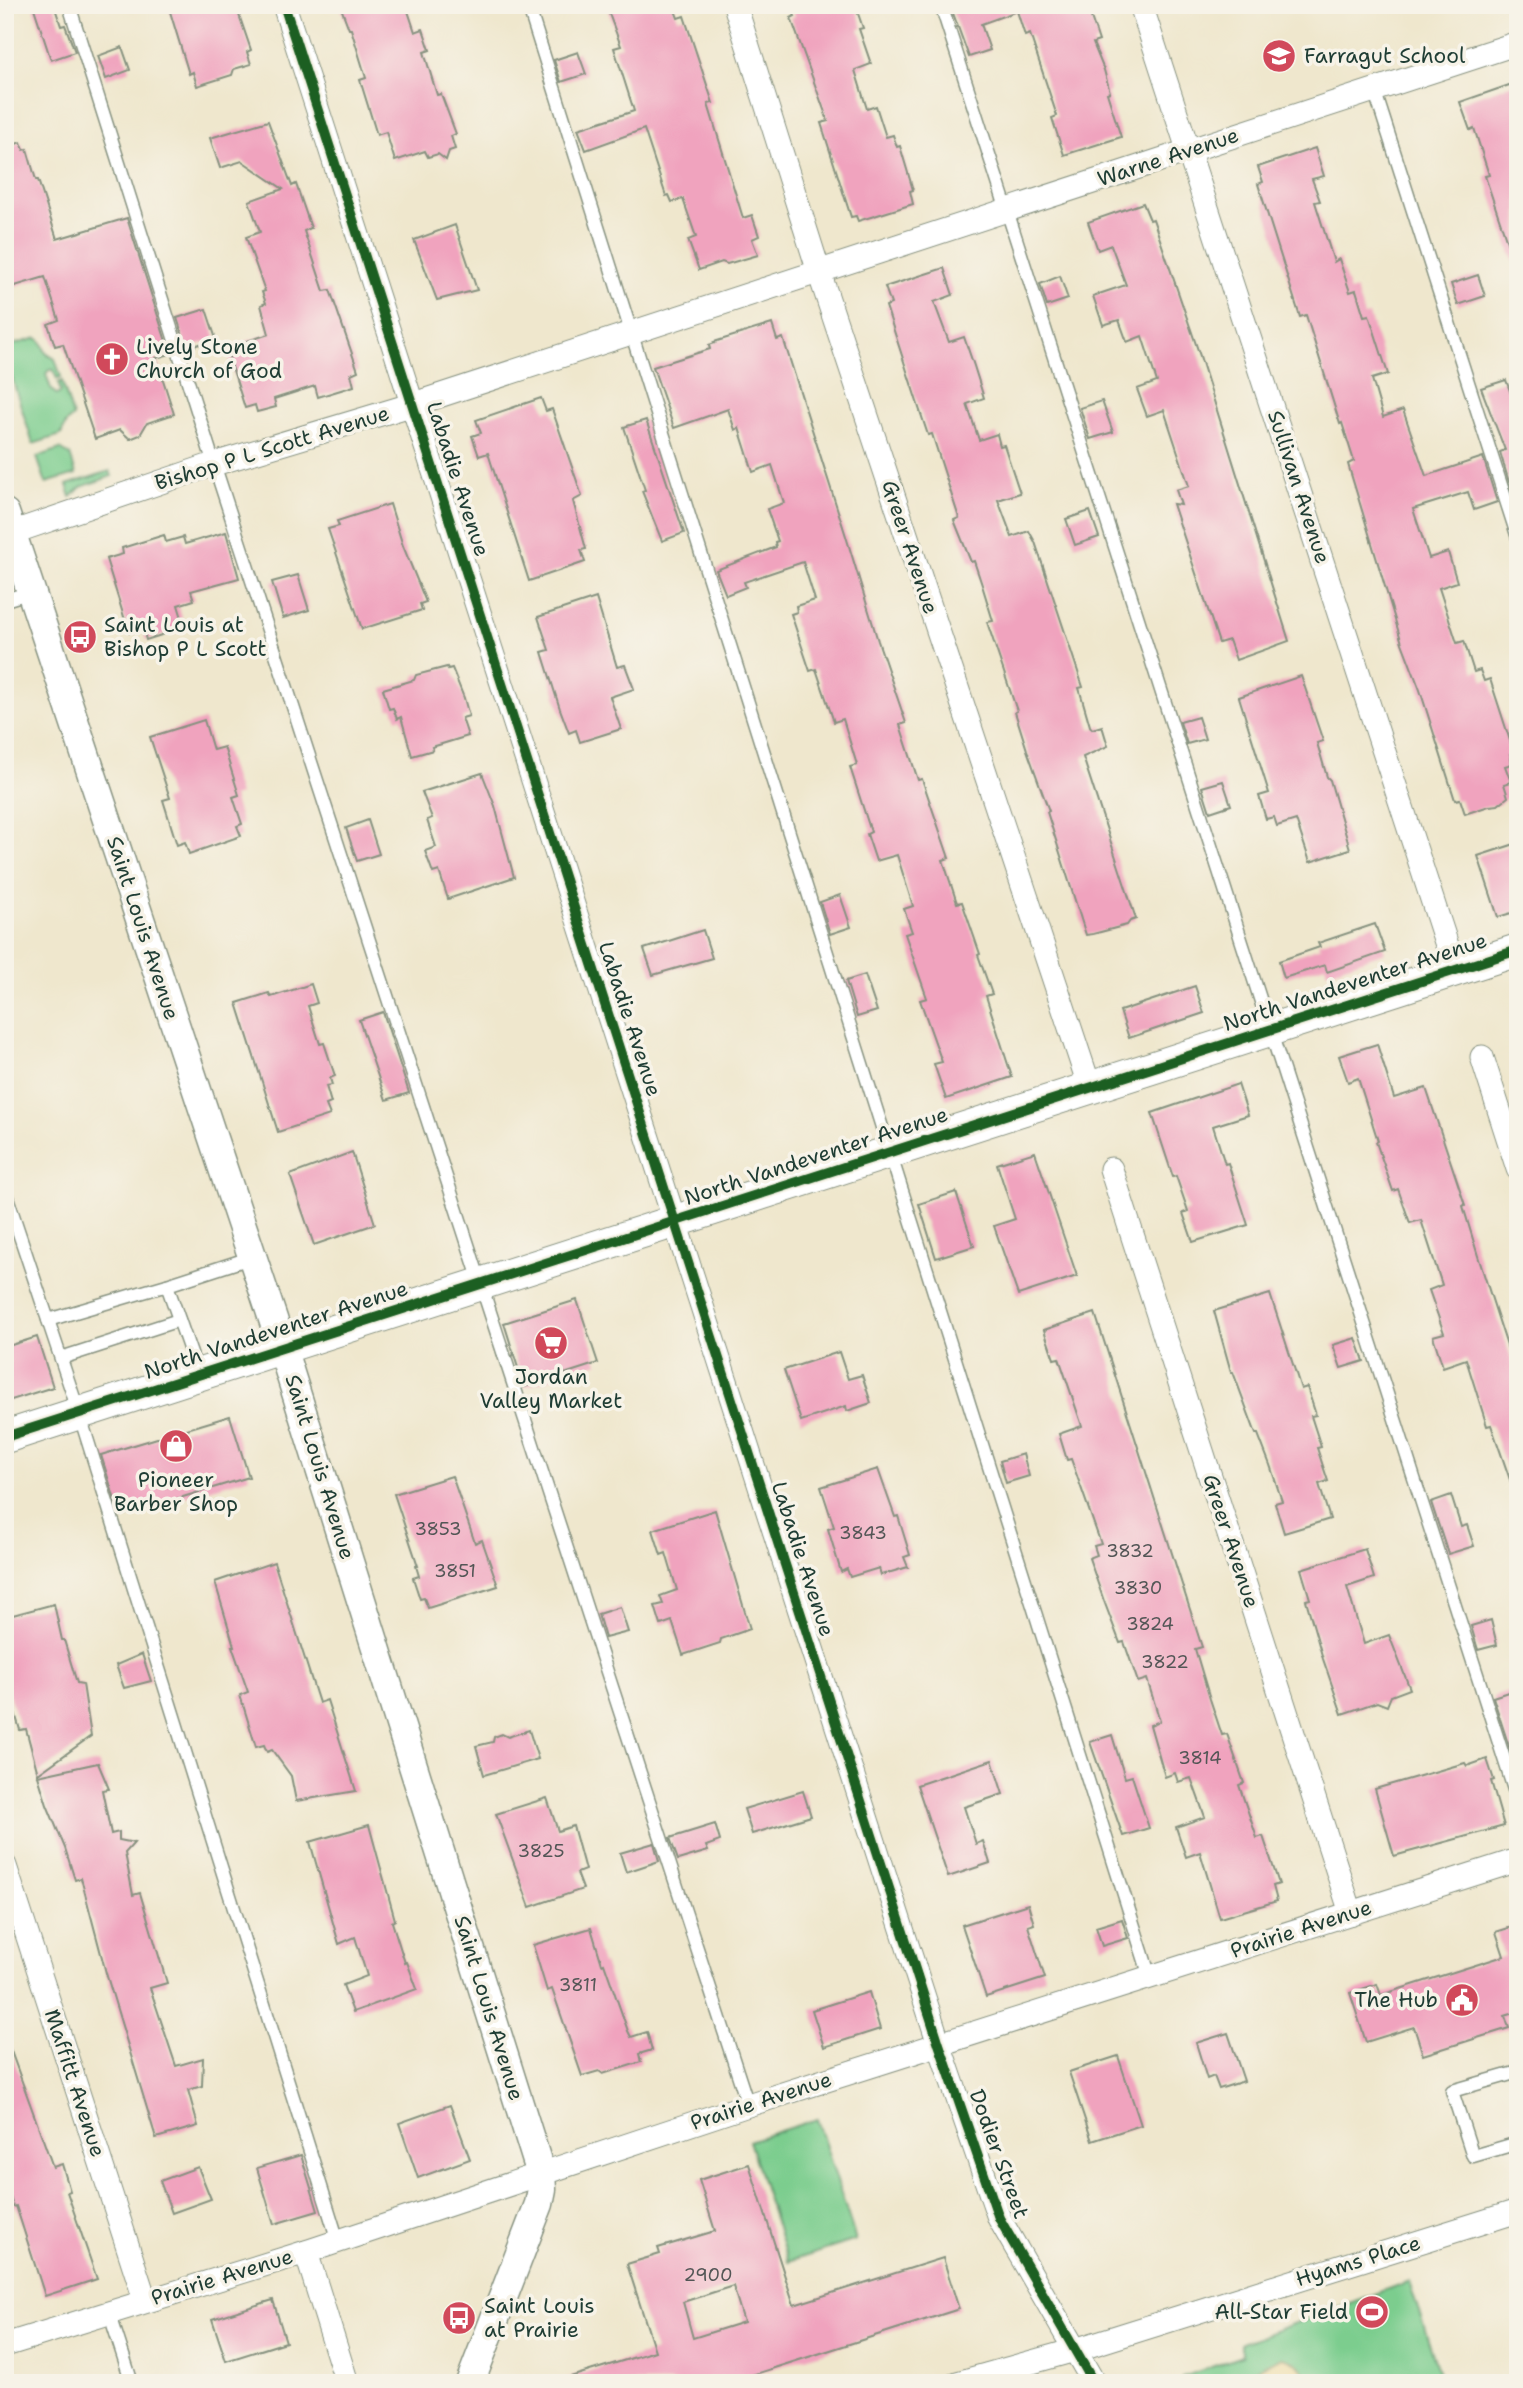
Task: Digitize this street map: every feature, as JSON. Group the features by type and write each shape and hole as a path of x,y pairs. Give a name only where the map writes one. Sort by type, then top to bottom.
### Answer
{"main road":[{"name":"North Vandeventer Avenue","path":"5,1437 1518,950"}],"street":[{"name":"Labadie Avenue","path":"284,5 939,2044"},
{"name":"Greer Avenue","path":"735,5 819,272 1090,1088"},
{"name":"Sullivan Avenue","path":"1141,5 1455,970"},
{"name":"Warne Avenue","path":"819,272 1518,43"},
{"name":"Bishop P L Scott Avenue","path":"7,527 414,404 819,272"},
{"name":"Saint Louis Avenue","path":"7,527 18,596 253,1257 541,2174 539,2204 470,2383"},
{"path":"1482,1056 1518,1169"},
{"name":"Greer Avenue","path":"1111,1169 1351,1913"},
{"name":"Prairie Avenue","path":"5,2345 306,2252 748,2105 1518,1860"},
{"name":"Maffitt Avenue","path":"5,1866 145,2300"},
{"name":"Dodier Street","path":"939,2044 999,2218 1094,2383"},
{"name":"Hyams Place","path":"957,2383 1075,2350 1518,2211"},
{"path":"306,2252 347,2383"}],"lane":[{"path":"69,5 215,464 748,2105"},
{"path":"528,5 1150,1977"},
{"path":"941,5 1518,1802"},
{"path":"1374,89 1518,538"},
{"path":"5,1191 79,1413 338,2241"},
{"path":"48,1320 253,1257"},
{"path":"167,1285 198,1375"},
{"path":"61,1358 179,1320"},
{"path":"1518,2072 1452,2091 1473,2156 1518,2143"},
{"path":"109,2312 132,2383"}],"green space":[{"path":"37,338 46,353 55,359 61,377 57,379 53,369 48,371 46,374 51,389 57,395 61,392 58,383 62,381 73,417 66,423 61,435 33,444 5,356 5,347"},
{"path":"60,449 70,455 76,474 46,483 37,457"},
{"path":"110,471 112,476 81,487 71,497 67,485"},
{"path":"817,2119 856,2240 788,2262 749,2141"},
{"name":"All-Star Field","path":"1409,2281 1442,2383 1180,2383 1182,2377 1243,2356 1242,2343"}],"sand":[{"path":"1282,2357 1296,2363 1312,2383 1267,2383 1254,2379 1245,2383 1227,2383"}],"building":[{"path":"33,5 54,5 61,26 65,25 75,52 51,60"},
{"path":"168,5 233,5 234,10 237,9 251,50 247,52 251,64 234,69 232,75 197,86 193,72 189,74"},
{"path":"340,5 406,5 415,32 423,29 430,50 424,52 437,95 441,94 456,134 451,136 455,149 449,151 446,160 438,154 428,157 425,151 395,161 386,132 377,135 360,80 366,78 351,29"},
{"path":"612,5 673,5 678,18 684,16 713,103 708,104 743,218 752,215 759,236 752,239 758,255 699,270 688,240 696,237 683,199 672,202 669,195 666,196 644,129 586,150 578,129 634,111 614,48 621,46 608,11 614,9"},
{"path":"789,5 855,5 863,28 859,29 871,64 855,70 867,109 876,106 886,137 893,135 897,147 900,146 913,190 910,191 913,204 858,221 856,216 851,217 821,123 828,121 791,18 795,16"},
{"path":"950,5 1087,5 1099,41 1093,43 1104,70 1110,92 1107,93 1121,137 1064,155 1052,118 1057,116 1030,34 1025,36 1017,11 981,24 990,50 969,57"},
{"path":"122,47 130,70 106,79 98,56"},
{"path":"578,52 586,74 561,82 554,60"},
{"path":"1518,82 1518,262 1514,263 1485,176 1489,175 1474,128 1470,130 1460,102"},
{"path":"268,121 292,186 296,184 311,228 304,231 324,291 330,290 358,371 351,374 354,386 318,397 315,386 274,399 276,407 257,412 255,405 245,408 226,348 269,334 261,305 266,303 262,292 265,291 246,237 260,232 249,201 283,189 242,161 220,168 210,138"},
{"name":"Lively Stone Church of God","path":"21,142 24,150 27,149 57,239 127,218 170,354 156,358 174,414 147,423 140,435 130,439 120,430 95,439 63,344 55,346 48,324 59,320 45,277 5,289 5,148"},
{"path":"1315,148 1324,176 1312,179 1320,201 1315,202 1334,262 1339,259 1350,292 1356,290 1364,316 1369,315 1388,374 1372,379 1383,417 1403,410 1426,476 1483,457 1497,502 1474,510 1468,492 1413,509 1429,558 1448,552 1457,582 1439,588 1457,643 1464,641 1474,672 1480,670 1484,681 1490,679 1514,753 1510,754 1512,764 1505,766 1511,782 1504,784 1508,797 1498,805 1465,814 1460,799 1455,800 1402,643 1348,464 1354,461 1306,315 1300,317 1258,184 1263,182 1258,167"},
{"path":"1143,203 1150,220 1153,219 1200,356 1289,641 1236,660 1229,640 1219,643 1173,504 1181,505 1176,490 1189,486 1164,410 1147,416 1137,389 1157,382 1142,336 1127,342 1119,320 1103,325 1093,296 1126,285 1111,245 1098,250 1088,222"},
{"path":"455,225 477,290 437,300 414,240"},
{"path":"944,268 953,295 934,302 949,342 964,337 974,366 984,398 967,404 979,440 997,434 1000,446 1004,445 1020,493 998,500 1012,537 1029,531 1035,542 1083,687 1079,688 1090,726 1092,729 1102,726 1108,746 1083,757 1136,919 1127,925 1093,934 1086,935 1047,812 1049,811 987,622 993,621 982,585 974,561 971,562 954,520 959,518 932,434 928,435 886,306 891,304 885,287"},
{"path":"1478,275 1485,296 1458,305 1451,284"},
{"path":"1060,276 1068,299 1047,306 1040,284"},
{"path":"206,309 216,339 187,348 177,318"},
{"path":"772,324 777,340 783,338 906,723 900,725 918,780 922,779 949,858 943,860 957,903 962,902 980,954 978,955 992,994 986,996 1012,1077 946,1099 934,1064 942,1062 920,1000 927,998 905,934 912,932 904,909 913,906 897,855 876,861 867,834 871,832 850,767 857,765 843,719 834,722 816,669 810,671 791,614 797,612 796,606 815,600 803,562 744,582 746,587 726,595 716,570 776,547 775,542 778,541 767,509 784,503 772,465 753,472 739,428 735,430 728,409 674,428 653,367 710,349 709,345 714,342"},
{"path":"1506,380 1518,413 1518,487 1511,489 1500,452 1505,450 1481,388"},
{"path":"541,398 546,411 552,409 582,496 573,501 586,549 581,550 585,562 529,581 488,453 479,456 472,436 481,433 476,420"},
{"path":"1102,401 1113,432 1090,439 1080,408"},
{"path":"646,420 684,533 662,541 642,491 645,490 624,427"},
{"path":"390,504 403,546 426,602 420,604 422,610 362,629 328,529 339,526 337,521"},
{"path":"1090,511 1099,537 1075,545 1066,519"},
{"path":"226,532 239,578 191,591 194,600 178,605 182,618 177,620 180,629 146,640 143,629 129,633 106,559 123,554 122,548 164,535 166,542 183,537 185,544"},
{"path":"298,575 309,610 283,618 272,582"},
{"path":"596,598 617,667 625,665 634,689 610,697 621,729 580,742 576,730 569,733 560,709 542,652 549,650 538,617"},
{"path":"452,668 464,698 469,716 462,718 468,736 412,756 401,717 397,719 393,708 389,709 383,689 414,680 416,675"},
{"path":"1301,676 1323,741 1317,743 1350,849 1310,862 1296,820 1277,826 1274,817 1266,819 1259,796 1269,793 1239,697"},
{"path":"1198,717 1205,739 1187,744 1180,722"},
{"path":"204,720 213,750 224,747 239,795 233,797 242,824 237,826 241,836 189,854 185,842 177,845 163,800 170,798 150,737"},
{"path":"482,773 495,806 514,877 448,899 439,871 433,873 425,851 436,847 427,820 432,818 422,792"},
{"path":"1223,781 1231,805 1210,812 1202,787"},
{"path":"368,820 379,854 357,861 346,828"},
{"path":"1518,843 1518,911 1498,917 1478,856"},
{"path":"840,895 851,927 830,934 820,902"},
{"path":"1375,924 1385,952 1327,972 1325,965 1284,978 1279,961 1320,947 1318,943"},
{"path":"703,930 712,958 653,975 644,949"},
{"path":"865,975 877,1011 857,1017 846,981"},
{"path":"311,984 317,1003 308,1006 320,1044 324,1043 335,1076 330,1078 332,1085 326,1086 331,1103 326,1105 330,1115 278,1132 237,1003 269,993 271,997"},
{"path":"1195,986 1204,1013 1129,1038 1120,1011"},
{"path":"383,1012 409,1093 386,1100 359,1020"},
{"path":"1377,1044 1394,1098 1426,1088 1465,1205 1463,1206 1478,1256 1518,1380 1518,1493 1515,1494 1491,1425 1487,1426 1466,1359 1443,1367 1433,1336 1444,1333 1429,1290 1442,1285 1421,1220 1410,1223 1398,1189 1393,1191 1358,1078 1348,1082 1339,1056"},
{"path":"1238,1084 1248,1115 1213,1126 1248,1225 1193,1242 1183,1213 1188,1211 1176,1176 1173,1177 1152,1113"},
{"path":"352,1152 375,1224 314,1245 290,1175"},
{"path":"1035,1152 1077,1276 1018,1295 994,1226 1015,1219 997,1164"},
{"path":"956,1192 974,1246 936,1258 919,1204"},
{"path":"1270,1294 1301,1389 1307,1387 1316,1415 1311,1416 1321,1447 1317,1448 1328,1481 1319,1484 1330,1519 1284,1533 1275,1503 1282,1501 1258,1434 1231,1372 1214,1311"},
{"name":"Jordan Valley Market","path":"577,1300 598,1363 524,1387 504,1323"},
{"path":"1095,1313 1202,1647 1195,1649 1210,1699 1222,1735 1227,1734 1244,1783 1239,1785 1257,1838 1263,1836 1279,1884 1273,1886 1277,1901 1220,1918 1200,1852 1186,1857 1176,1827 1205,1817 1191,1778 1178,1782 1175,1773 1165,1777 1150,1725 1160,1721 1147,1679 1138,1682 1124,1642 1120,1643 1104,1601 1089,1558 1097,1555 1094,1546 1101,1544 1071,1459 1067,1460 1059,1434 1082,1426 1059,1358 1054,1359 1044,1330"},
{"path":"37,1337 53,1387 5,1402 5,1347"},
{"path":"1356,1338 1364,1361 1341,1368 1333,1345"},
{"path":"839,1352 848,1379 862,1375 871,1403 847,1411 846,1406 801,1421 784,1370"},
{"path":"230,1416 249,1477 120,1516 101,1455"},
{"path":"1023,1454 1029,1476 1006,1483 1000,1461"},
{"path":"878,1469 895,1517 898,1516 910,1555 904,1557 908,1567 881,1575 879,1568 850,1577 847,1569 841,1572 828,1529 834,1527 821,1487"},
{"path":"452,1476 475,1543 482,1540 498,1586 428,1608 424,1598 420,1599 413,1578 419,1576 418,1566 394,1494"},
{"path":"1451,1495 1461,1527 1467,1525 1474,1546 1448,1554 1431,1502"},
{"path":"715,1510 750,1629 721,1639 720,1643 683,1655 672,1621 661,1625 655,1606 663,1604 660,1596 677,1590 666,1553 661,1555 653,1530"},
{"path":"1365,1549 1374,1578 1347,1587 1364,1644 1389,1635 1410,1689 1391,1696 1387,1706 1377,1702 1342,1714 1306,1600 1310,1599 1301,1569"},
{"path":"274,1562 319,1703 327,1700 356,1791 296,1801 291,1776 272,1750 267,1752 264,1745 256,1747 240,1695 248,1692 232,1646 215,1582"},
{"path":"54,1604 62,1640 77,1683 83,1684 91,1736 38,1774 26,1729 20,1730 5,1679 5,1617"},
{"path":"620,1607 628,1632 605,1638 598,1614"},
{"path":"1491,1620 1497,1645 1478,1650 1471,1626"},
{"path":"142,1654 151,1681 124,1688 116,1665"},
{"path":"1511,1691 1512,1695 1518,1694 1516,1768 1493,1697"},
{"path":"529,1730 538,1759 484,1775 476,1746 493,1742 494,1737 502,1734 508,1737"},
{"path":"1112,1735 1125,1778 1132,1776 1149,1828 1123,1836 1090,1742"},
{"path":"1487,1759 1504,1826 1394,1856 1375,1789"},
{"path":"992,1760 1003,1794 964,1807 976,1844 983,1841 990,1863 948,1877 917,1785"},
{"path":"98,1763 109,1789 102,1790 111,1834 119,1832 119,1840 134,1843 125,1853 133,1895 140,1893 167,1983 150,1988 176,2066 203,2058 202,2086 188,2090 198,2126 156,2138 106,1973 81,1878 75,1880 38,1776"},
{"path":"803,1791 811,1816 752,1834 744,1809"},
{"path":"547,1798 558,1831 573,1826 585,1870 577,1873 583,1889 530,1907 496,1814"},
{"path":"715,1824 720,1841 706,1846 708,1851 678,1860 670,1838"},
{"path":"369,1825 395,1920 392,1922 405,1963 407,1962 417,1989 353,2012 343,1985 367,1976 355,1937 339,1944 310,1842"},
{"path":"654,1843 659,1861 626,1872 620,1853"},
{"path":"1028,1904 1034,1924 1028,1926 1045,1978 986,1997 962,1925"},
{"path":"1122,1919 1128,1938 1102,1946 1096,1927"},
{"name":"The Hub","path":"1518,1925 1518,2012 1505,2016 1509,2028 1423,2055 1414,2027 1366,2042 1350,1993 1377,1984 1381,1995 1504,1956 1496,1932"},
{"path":"591,1928 631,2037 647,2032 652,2050 639,2054 641,2062 603,2074 599,2071 582,2076 552,1989 547,1991 533,1945"},
{"path":"869,1992 880,2029 824,2047 812,2010"},
{"path":"1228,2033 1244,2081 1219,2089 1214,2076 1207,2079 1196,2043"},
{"path":"5,2043 8,2043 53,2167 62,2164 70,2191 67,2192 97,2279 45,2296 5,2179"},
{"path":"1118,2056 1141,2125 1092,2141 1069,2072"},
{"path":"450,2105 470,2159 418,2178 399,2123"},
{"path":"301,2155 318,2211 274,2224 257,2168"},
{"path":"749,2164 794,2305 943,2258 959,2309 727,2383 568,2383 567,2378 655,2351 627,2264 660,2254 658,2248 715,2231 699,2180","holes":["733,2286 744,2322 693,2338 683,2302"]},
{"path":"198,2167 211,2199 172,2213 160,2181"},
{"path":"273,2300 286,2342 226,2361 212,2319"}],"cycle path":[{"path":"284,5 939,2044 999,2218 1094,2383"},
{"path":"5,1437 1518,950"}],"place":[{"name":"Farragut School","path":"1279,56"},
{"name":"Lively Stone Church of God","path":"112,359"},
{"name":"Saint Louis at Bishop P L Scott","path":"80,637"},
{"name":"Jordan Valley Market","path":"551,1343"},
{"name":"Pioneer Barber Shop","path":"176,1446"},
{"name":"The Hub","path":"1462,2000"},
{"name":"All-Star Field","path":"1372,2312"},
{"name":"Saint Louis at Prairie","path":"459,2318"}]}
